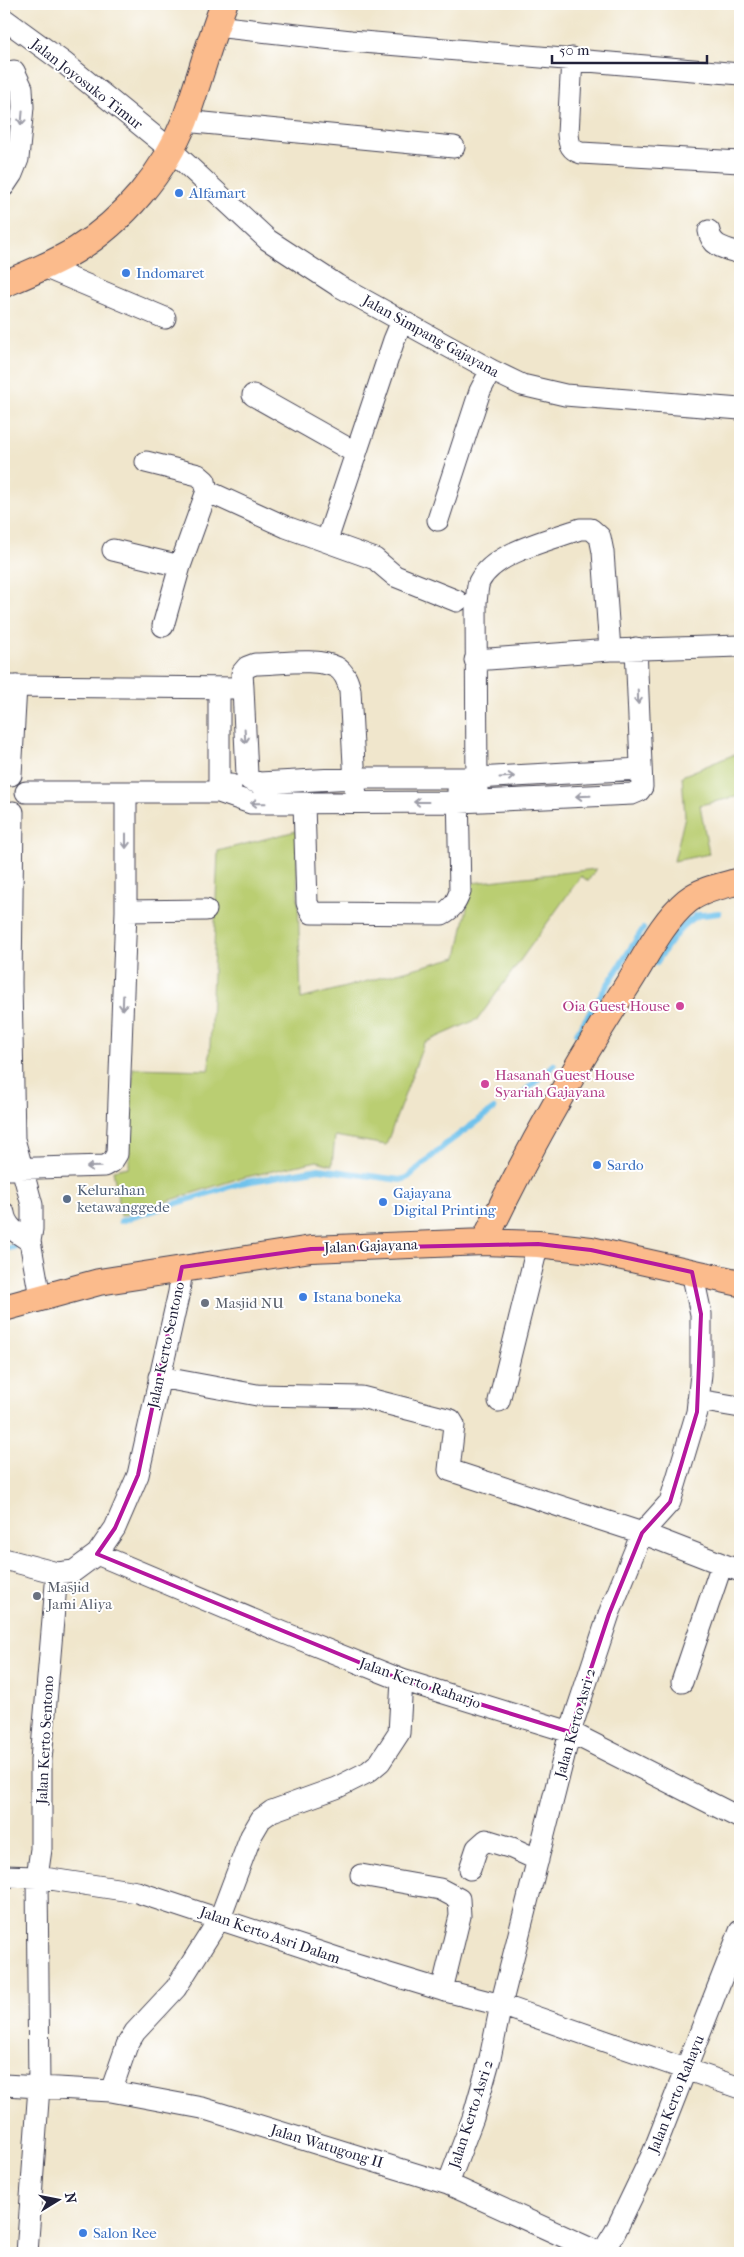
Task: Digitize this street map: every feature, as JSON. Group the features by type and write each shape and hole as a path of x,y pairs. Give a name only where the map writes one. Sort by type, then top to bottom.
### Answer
{"main road":[{"path":"4,284 44,267 77,249 109,226 154,177 184,121 219,15"},
{"path":"484,1242 543,1124 672,915 688,900 701,892 740,881"},
{"name":"Jalan Gajayana","path":"4,1308 99,1282 182,1267 312,1249 484,1242 538,1244 592,1250 740,1283"}],"street":[{"path":"4,18 12,4"},
{"path":"219,15 351,41 572,58 740,74"},
{"name":"Jalan Joyosuko Timur","path":"4,18 34,43 63,62 170,149"},
{"path":"4,186 18,160 23,107 22,88 9,74 34,43"},
{"path":"572,58 568,134 569,144 574,151 740,162"},
{"path":"184,121 454,147"},
{"name":"Jalan Simpang Gajayana","path":"170,149 268,240 337,285 491,370 522,385 565,395 740,410"},
{"path":"709,231 710,238 718,247 740,253"},
{"path":"44,267 165,318"},
{"path":"327,540 402,321"},
{"path":"438,520 480,391 491,370"},
{"path":"253,395 356,453"},
{"path":"146,462 198,475 205,481 207,491 180,566 163,626"},
{"path":"207,491 286,527 327,540 375,559 396,576 457,601"},
{"path":"304,804 307,903 312,913 442,914 450,910 460,892 468,802 467,778 478,583 489,569 504,557 580,529 591,529 600,537 603,552 610,650"},
{"path":"113,550 180,566"},
{"path":"475,660 636,648 740,646"},
{"path":"26,792 220,792 251,804 468,802 632,794 639,791 642,787 636,648"},
{"path":"356,802 354,778 350,690 346,677 338,668 322,662 255,664 246,667 242,673 242,688 247,775 250,780 259,783 354,778 467,778 640,769"},
{"path":"40,1297 30,1241 32,1205 13,1169 14,1139 7,983 8,812 23,805 26,792 21,780 7,775 10,687 242,688"},
{"path":"218,688 220,792"},
{"path":"220,792 247,775"},
{"path":"329,780 331,803"},
{"path":"13,1169 105,1166 112,1162 117,1154 126,911 126,792"},
{"path":"126,911 206,910"},
{"path":"4,1213 5,1220 11,1229 30,1241"},
{"path":"499,1401 538,1244"},
{"name":"Jalan Kerto Sentono","path":"27,2253 39,2087 37,1878 41,1849 41,1760 57,1574 74,1571 97,1554 115,1528 138,1475 179,1292 182,1267"},
{"name":"Jalan Kerto Asri 2","path":"448,2184 473,2118 490,2058 501,2005 570,1732 609,1614 642,1533 670,1502 696,1412 701,1374 701,1314 692,1272"},
{"path":"159,1377 257,1395 361,1397 451,1420 454,1425 449,1470 642,1533 731,1567 682,1682"},
{"path":"698,1400 740,1407"},
{"name":"Jalan Kerto Raharjo","path":"97,1554 402,1680 570,1732 740,1818"},
{"path":"4,1559 57,1574"},
{"path":"111,2091 127,2045 134,2032 176,1988 220,1918 251,1836 262,1819 272,1811 336,1788 368,1772 380,1762 399,1733 402,1680"},
{"path":"470,1869 477,1848 486,1840 512,1848 538,1860"},
{"path":"361,1875 440,1889 458,1899 460,1916 442,1990"},
{"name":"Jalan Kerto Asri Dalam","path":"4,1876 37,1878 137,1892 343,1960 442,1990 501,2005 740,2088"},
{"name":"Jalan Kerto Rahayu","path":"601,2253 615,2232 652,2153 740,1931"},
{"name":"Jalan Watugong II","path":"4,2085 111,2091 202,2108 448,2184 601,2253"}],"highlighted area":[{"path":"538,1244 591,1250 692,1272 701,1314 697,1412 670,1502 642,1533 609,1614 570,1732 402,1680 97,1554 115,1528 138,1475 182,1267 311,1249"}],"green space":[{"path":"740,752 740,796 700,805 709,854 674,861 685,816 682,776"},
{"path":"296,831 301,999 457,957 472,883 596,869 588,881 581,876 478,1019 424,1043 386,1145 335,1136 332,1165 317,1161 237,1179 121,1216 113,1170 129,1167 133,1068 209,1070 218,851"}],"waterway":[{"path":"695,916 719,913"},
{"path":"656,963 685,924 699,915"},
{"path":"577,1033 643,929"},
{"path":"521,1095 554,1065"},
{"path":"121,1221 241,1183 319,1169 400,1180 407,1178 446,1144 494,1109"},
{"path":"4,1249 14,1247"}],"place":[{"name":"Alfamart","path":"179,193"},
{"name":"Indomaret","path":"126,273"},
{"name":"Oia Guest House","path":"680,1006"},
{"name":"Hasanah Guest House Syariah Gajayana","path":"485,1084"},
{"name":"Sardo","path":"597,1165"},
{"name":"Kelurahan ketawanggede","path":"67,1199"},
{"name":"Gajayana Digital Printing","path":"383,1202"},
{"name":"Istana boneka","path":"303,1297"},
{"name":"Masjid NU","path":"205,1303"},
{"name":"Masjid Jami Aliya","path":"37,1596"},
{"name":"Salon Ree","path":"83,2233"}]}
